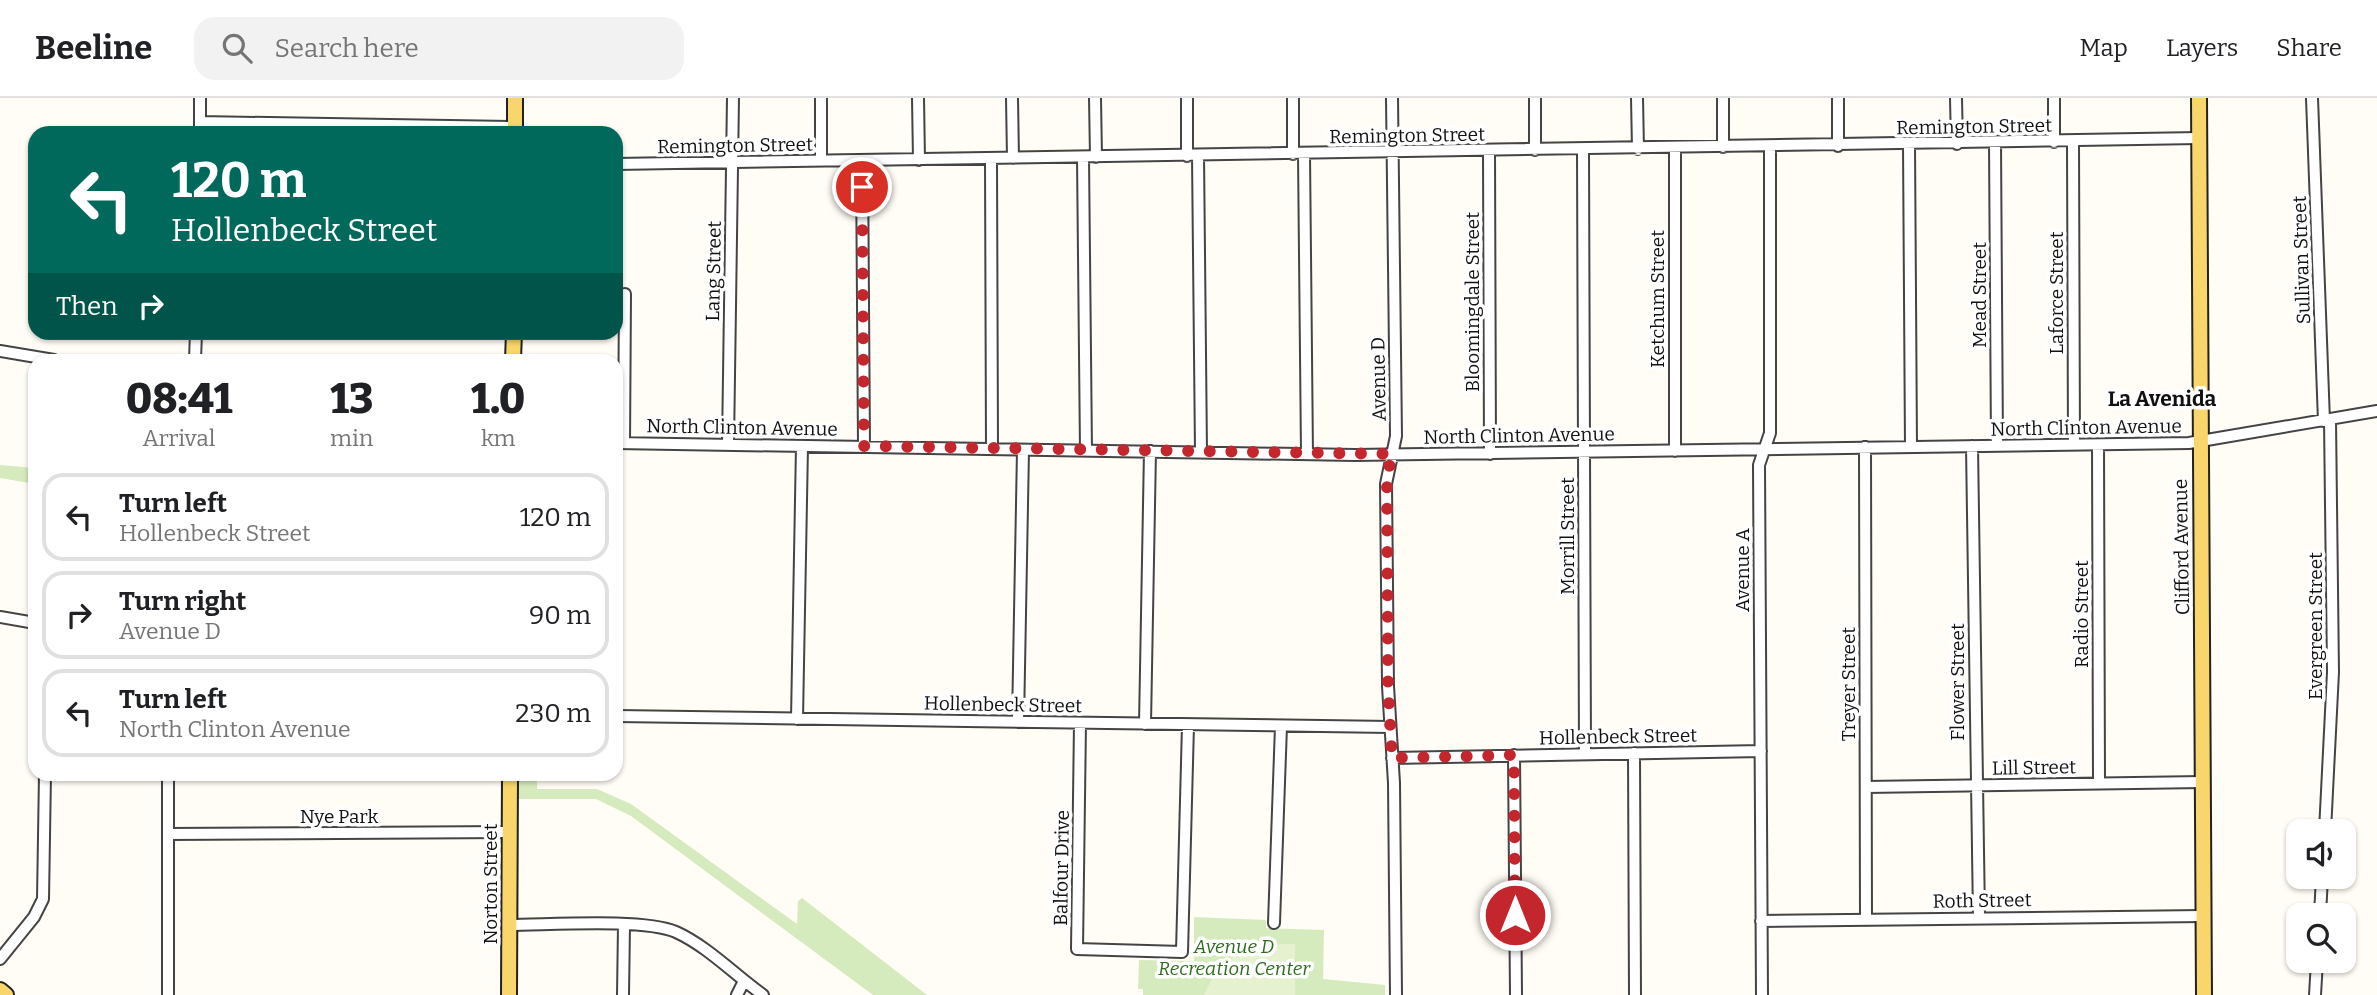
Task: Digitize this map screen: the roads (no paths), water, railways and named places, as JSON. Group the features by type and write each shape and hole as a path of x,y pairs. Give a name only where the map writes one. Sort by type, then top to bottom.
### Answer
{"main road":[{"path":"515,98 515,126"},
{"name":"Clifford Avenue","path":"2199,98 2204,995"},
{"name":"Norton Street","path":"509,995 510,781"},
{"path":"0,990 6,995"}],"street":[{"path":"200,98 200,126"},
{"name":"Lang Street","path":"728,445 733,98"},
{"path":"821,98 821,161"},
{"path":"919,98 919,160"},
{"path":"1012,98 1013,158"},
{"path":"1095,98 1096,157"},
{"path":"1186,98 1193,155 1201,452"},
{"path":"1293,98 1299,154 1307,454"},
{"name":"Avenue D","path":"1392,98 1396,436 1387,477 1396,995"},
{"path":"1535,98 1535,150"},
{"path":"1637,98 1638,149"},
{"path":"1723,98 1723,147"},
{"path":"1838,98 1838,146"},
{"path":"1956,98 1957,144"},
{"path":"2054,98 2054,142"},
{"name":"Sullivan Street","path":"2312,98 2327,421"},
{"name":"Remington Street","path":"623,164 1909,145 2199,138"},
{"name":"Laforce Street","path":"2073,142 2074,445"},
{"name":"Mead Street","path":"1995,143 1997,446"},
{"path":"1909,145 1911,447"},
{"name":"Avenue A","path":"1762,995 1759,465 1770,433 1770,147"},
{"name":"Ketchum Street","path":"1675,148 1675,451"},
{"name":"Morrill Street","path":"1583,149 1586,754"},
{"name":"Bloomingdale Street","path":"1489,151 1490,454"},
{"path":"1083,157 1086,451"},
{"path":"991,159 992,449"},
{"path":"862,160 864,446"},
{"path":"623,354 625,294"},
{"path":"0,351 28,356"},
{"name":"North Clinton Avenue","path":"623,443 1307,454 2098,445 2199,443 2377,411"},
{"name":"Evergreen Street","path":"2326,819 2333,680 2327,421"},
{"name":"Radio Street","path":"2098,445 2099,783"},
{"path":"797,719 802,446"},
{"name":"Flower Street","path":"1972,446 1979,917"},
{"name":"Treyer Street","path":"1865,447 1866,920"},
{"path":"1018,722 1023,450"},
{"path":"1145,724 1150,452"},
{"path":"0,617 28,622"},
{"name":"Hollenbeck Street","path":"623,716 1390,727"},
{"name":"Balfour Drive","path":"1080,723 1077,949 1182,952 1188,725"},
{"path":"1274,923 1281,726"},
{"name":"Hollenbeck Street","path":"1392,758 1760,751"},
{"path":"1634,753 1635,995"},
{"path":"1514,755 1516,995"},
{"path":"0,959 34,917 43,899 46,781"},
{"path":"168,781 168,995"},
{"name":"Lill Street","path":"1866,787 2203,782"},
{"name":"Nye Park","path":"168,834 509,832"},
{"name":"Roth Street","path":"1761,921 2203,916"},
{"path":"509,925 624,925 651,926 673,931 763,995"},
{"path":"623,995 624,925"},
{"path":"2315,995 2316,973"},
{"path":"737,995 744,981"}],"district":[{"name":"La Avenida","path":"2162,399"}],"park label":[{"name":"Avenue D Recreation Center","path":"1234,957"}]}
